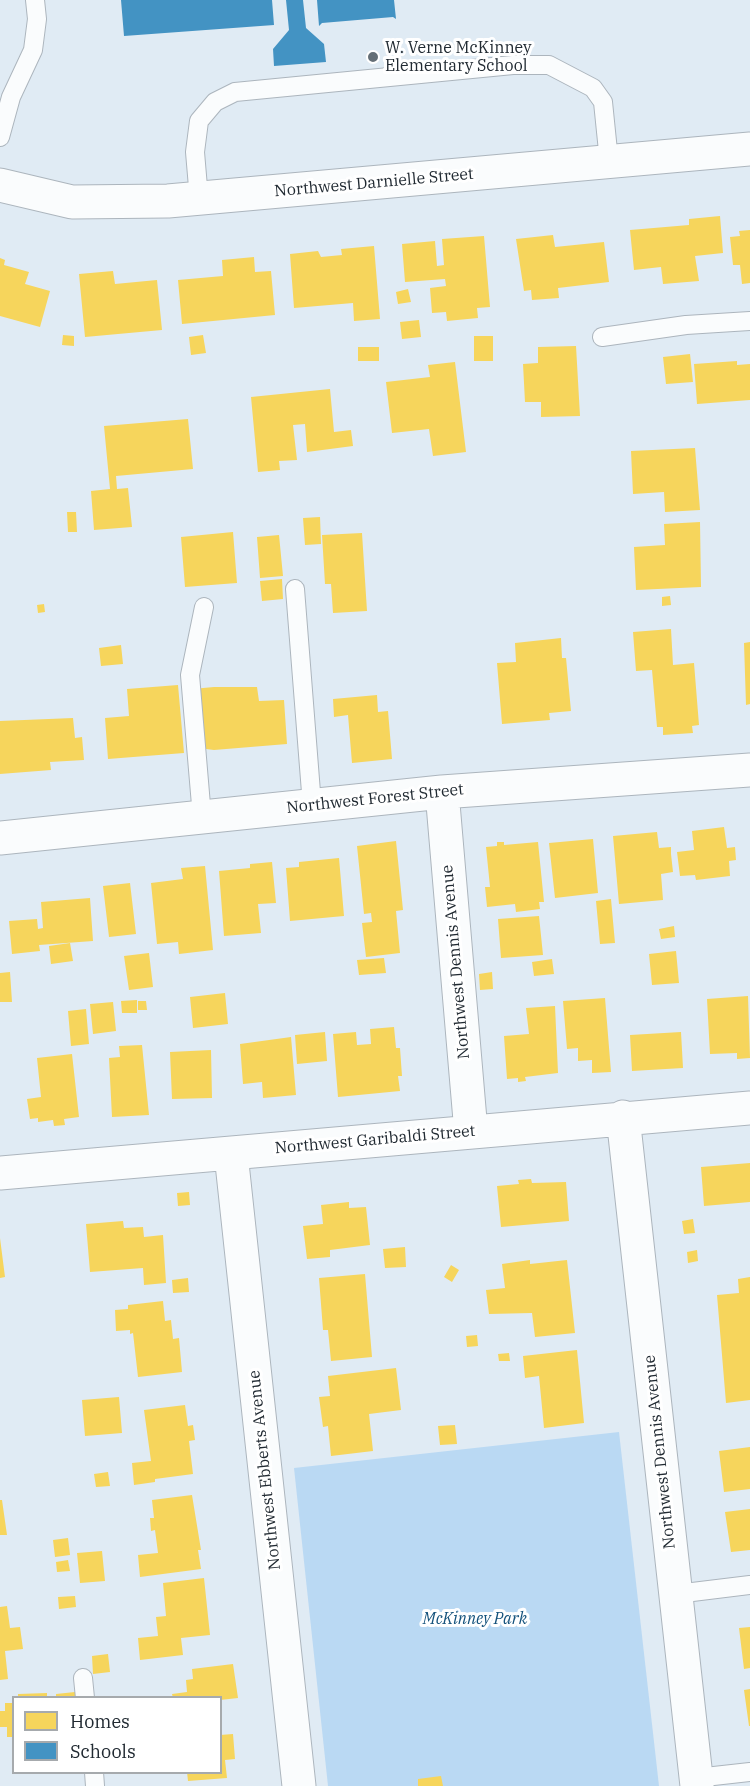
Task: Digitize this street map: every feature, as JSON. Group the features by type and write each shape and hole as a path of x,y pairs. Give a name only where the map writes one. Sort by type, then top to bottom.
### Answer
{"street":[{"name":"Northwest Darnielle Street","path":"0,185 72,202 122,204 199,199 750,148"},
{"name":"Northwest Forest Street","path":"0,838 442,792 750,770"},
{"name":"Northwest Dennis Avenue","path":"442,792 471,1132"},
{"name":"Northwest Garibaldi Street","path":"0,1173 750,1108"},
{"name":"Northwest Dennis Avenue","path":"623,1118 696,1782"},
{"name":"Northwest Ebberts Avenue","path":"231,1154 299,1786"}],"lane":[{"path":"0,137 11,97 33,50 35,0"},
{"path":"199,199 195,152 199,122 214,102 236,92 502,66 549,65 593,88 603,102 609,161"},
{"path":"602,337 686,325 750,321"},
{"path":"296,589 312,805"},
{"path":"202,817 190,675 204,607"},
{"path":"676,1594 750,1585"},
{"path":"82,1678 85,1696"},
{"path":"696,1782 750,1772"}],"green space":[{"name":"McKinney Park","path":"619,1432 659,1786 328,1786 294,1468"}],"building: Homes":[{"path":"720,216 723,253 695,256 699,281 663,284 661,267 634,270 630,230 689,225 689,219"},
{"path":"750,230 750,283 742,284 740,265 733,265 730,237 740,236 739,231"},
{"path":"553,235 555,247 604,242 609,282 558,288 559,298 532,300 531,290 524,291 516,239"},
{"path":"484,236 490,307 477,308 478,318 447,321 446,312 432,313 430,288 446,286 445,279 405,282 402,244 435,241 437,266 444,265 442,239"},
{"path":"374,246 380,319 354,321 353,303 294,308 290,254 318,251 321,257 342,255 341,249"},
{"path":"254,257 255,272 271,271 275,315 182,324 178,280 223,276 222,260"},
{"path":"0,258 5,260 4,265 29,272 25,284 50,291 40,327 0,316"},
{"path":"113,271 115,284 157,280 162,330 85,337 79,274"},
{"path":"408,289 411,302 398,304 396,292"},
{"path":"419,320 421,337 402,339 400,322"},
{"path":"63,335 74,336 74,346 62,345"},
{"path":"203,335 206,353 191,355 189,337"},
{"path":"474,336 493,336 493,361 474,361"},
{"path":"576,346 580,416 541,417 541,402 525,402 523,364 538,363 538,347"},
{"path":"358,347 379,347 379,361 358,361"},
{"path":"690,354 693,382 666,384 663,357"},
{"path":"737,361 737,365 750,364 750,400 697,404 694,364"},
{"path":"455,362 466,452 433,456 429,429 392,433 386,382 430,377 428,365"},
{"path":"330,389 334,432 351,430 353,446 307,452 305,424 293,425 297,460 279,461 280,470 258,472 251,397"},
{"path":"188,419 193,469 116,476 117,489 128,488 132,527 94,530 91,491 110,489 104,426"},
{"path":"695,448 700,510 665,512 664,492 633,494 631,451"},
{"path":"67,512 76,512 77,532 68,532"},
{"path":"320,517 321,544 305,545 303,518"},
{"path":"700,522 701,587 636,590 634,547 665,545 664,524"},
{"path":"233,532 237,583 185,587 181,537"},
{"path":"362,533 367,611 333,613 331,584 325,584 322,535"},
{"path":"279,535 283,576 260,578 257,537"},
{"path":"282,579 283,599 262,601 260,581"},
{"path":"670,596 671,605 662,606 662,597"},
{"path":"44,604 45,612 38,613 37,605"},
{"path":"671,629 673,665 694,663 699,725 692,726 693,733 663,735 663,727 657,727 652,670 636,671 633,632"},
{"path":"561,638 562,658 566,658 571,711 549,713 550,720 502,724 497,663 516,662 515,643"},
{"path":"750,642 750,704 746,705 744,643"},
{"path":"121,645 123,664 101,666 99,648"},
{"path":"178,685 184,753 108,759 105,718 129,716 127,689"},
{"path":"257,687 259,701 284,700 287,744 214,750 198,748 192,689"},
{"path":"377,695 378,712 388,711 392,759 352,763 348,715 334,717 333,699"},
{"path":"73,718 75,738 82,737 84,760 50,762 51,770 0,774 0,721"},
{"path":"724,827 727,848 735,847 736,860 729,861 730,876 696,880 695,875 680,876 677,852 694,850 692,831"},
{"path":"657,832 659,848 671,847 673,872 661,874 663,900 619,904 613,836"},
{"path":"593,839 598,893 555,898 549,843"},
{"path":"396,841 403,910 396,911 400,953 366,957 362,923 372,922 371,913 364,914 357,846"},
{"path":"497,842 504,842 504,845 538,842 544,902 539,902 540,909 516,912 515,904 487,907 485,887 490,887 486,847 497,846"},
{"path":"339,858 344,916 290,921 286,868 299,867 299,862"},
{"path":"272,862 276,903 258,904 261,933 224,936 219,871 250,868 250,864"},
{"path":"205,866 213,950 179,954 178,942 157,944 151,883 183,879 181,868"},
{"path":"130,883 136,934 109,937 103,886"},
{"path":"90,898 93,941 39,945 40,951 12,954 9,921 37,919 38,929 43,928 41,902"},
{"path":"611,899 615,943 600,944 596,901"},
{"path":"539,916 543,955 501,958 498,919"},
{"path":"674,926 675,937 661,939 659,929"},
{"path":"70,943 73,961 51,964 49,946"},
{"path":"676,951 679,983 652,985 649,954"},
{"path":"149,953 153,987 129,990 124,956"},
{"path":"384,958 386,973 359,975 357,960"},
{"path":"552,959 554,974 534,976 532,962"},
{"path":"10,972 12,1002 0,1002 0,973"},
{"path":"492,972 493,989 480,990 479,974"},
{"path":"225,993 228,1024 193,1028 190,997"},
{"path":"748,996 750,1058 737,1059 737,1053 710,1054 707,999"},
{"path":"605,998 611,1072 592,1073 592,1060 578,1061 578,1048 567,1049 563,1001"},
{"path":"137,1000 137,1013 122,1013 121,1001"},
{"path":"138,1001 146,1001 147,1010 138,1010"},
{"path":"113,1002 116,1031 93,1034 90,1004"},
{"path":"555,1006 558,1073 525,1077 526,1081 518,1082 518,1078 507,1079 504,1036 529,1034 526,1008"},
{"path":"86,1009 89,1044 71,1046 68,1011"},
{"path":"394,1027 396,1048 400,1048 402,1076 398,1076 400,1091 338,1097 333,1034 356,1032 357,1045 371,1044 370,1029"},
{"path":"325,1032 327,1061 297,1064 295,1035"},
{"path":"681,1032 683,1068 632,1071 630,1035"},
{"path":"291,1037 296,1095 263,1098 262,1082 243,1084 240,1044"},
{"path":"142,1045 149,1115 112,1117 109,1058 120,1057 119,1046"},
{"path":"211,1050 212,1098 172,1099 170,1052"},
{"path":"72,1054 79,1117 64,1119 65,1125 54,1126 53,1120 38,1122 38,1118 30,1119 27,1099 41,1097 37,1058"},
{"path":"750,1163 750,1202 704,1206 701,1167"},
{"path":"531,1179 532,1183 566,1182 569,1221 501,1227 497,1186 519,1184 518,1180"},
{"path":"189,1192 190,1205 178,1206 177,1193"},
{"path":"349,1202 349,1208 366,1207 370,1245 330,1250 330,1257 307,1259 303,1226 323,1224 321,1205"},
{"path":"693,1219 695,1233 684,1234 682,1221"},
{"path":"123,1221 124,1228 143,1227 144,1237 163,1235 166,1283 144,1285 143,1268 90,1272 86,1224"},
{"path":"0,1238 5,1277 0,1278"},
{"path":"405,1247 406,1267 385,1268 383,1249"},
{"path":"697,1250 698,1261 688,1263 687,1252"},
{"path":"530,1260 530,1264 567,1260 575,1333 535,1337 532,1313 489,1314 486,1290 505,1288 502,1264"},
{"path":"451,1265 459,1270 452,1282 444,1277"},
{"path":"365,1274 372,1357 331,1361 328,1330 323,1330 319,1278"},
{"path":"750,1277 750,1400 726,1403 717,1295 739,1293 738,1279"},
{"path":"188,1278 189,1292 173,1293 172,1280"},
{"path":"163,1301 165,1321 171,1320 173,1339 179,1338 182,1372 138,1377 133,1333 130,1334 130,1330 116,1331 115,1310 128,1309 128,1305"},
{"path":"477,1335 478,1346 467,1347 466,1336"},
{"path":"577,1350 584,1423 544,1428 539,1376 525,1378 523,1356"},
{"path":"509,1353 510,1361 499,1361 498,1354"},
{"path":"396,1368 401,1410 369,1414 373,1451 331,1456 328,1426 323,1427 319,1397 330,1396 328,1376"},
{"path":"119,1397 122,1433 85,1436 82,1400"},
{"path":"185,1405 188,1426 193,1425 195,1440 189,1441 193,1474 155,1479 155,1482 134,1485 132,1463 151,1461 144,1410"},
{"path":"455,1425 457,1444 440,1445 438,1426"},
{"path":"750,1447 750,1489 724,1492 719,1451"},
{"path":"108,1472 110,1486 96,1487 94,1474"},
{"path":"192,1495 201,1550 198,1550 201,1569 140,1577 138,1555 158,1553 155,1530 151,1531 150,1518 154,1518 152,1500"},
{"path":"0,1500 2,1500 7,1535 0,1535"},
{"path":"750,1509 750,1550 731,1552 725,1512"},
{"path":"68,1538 70,1555 55,1557 53,1540"},
{"path":"102,1551 105,1581 80,1583 77,1553"},
{"path":"68,1560 70,1571 57,1572 56,1562"},
{"path":"204,1578 210,1635 181,1638 183,1655 140,1660 138,1638 158,1636 156,1617 166,1616 163,1583"},
{"path":"75,1596 76,1607 59,1609 58,1597"},
{"path":"7,1606 10,1628 20,1627 23,1649 5,1651 8,1679 0,1680 0,1607"},
{"path":"750,1627 750,1668 744,1669 739,1628"},
{"path":"108,1654 110,1672 93,1674 92,1656"},
{"path":"233,1664 238,1698 222,1700 222,1696 172,1696 172,1694 187,1692 186,1680 193,1679 192,1669"},
{"path":"750,1689 750,1726 749,1726 744,1690"},
{"path":"75,1692 75,1696 56,1696 56,1694"},
{"path":"47,1693 47,1696 18,1696 18,1694"},
{"path":"5,1703 12,1703 12,1737 7,1737 7,1727 0,1727 0,1711 5,1711"},
{"path":"233,1734 235,1759 225,1760 227,1778 188,1781 187,1774 222,1774 222,1735"},
{"path":"441,1776 443,1786 418,1786 418,1779"}],"building: Schools":[{"path":"121,0 272,0 274,25 124,36"},
{"path":"286,0 303,0 306,28 324,44 326,62 274,66 273,49 289,30"},
{"path":"317,0 394,0 396,19 393,17 322,23 319,26"}],"place":[{"name":"W. Verne McKinney Elementary School","path":"373,57"}]}
